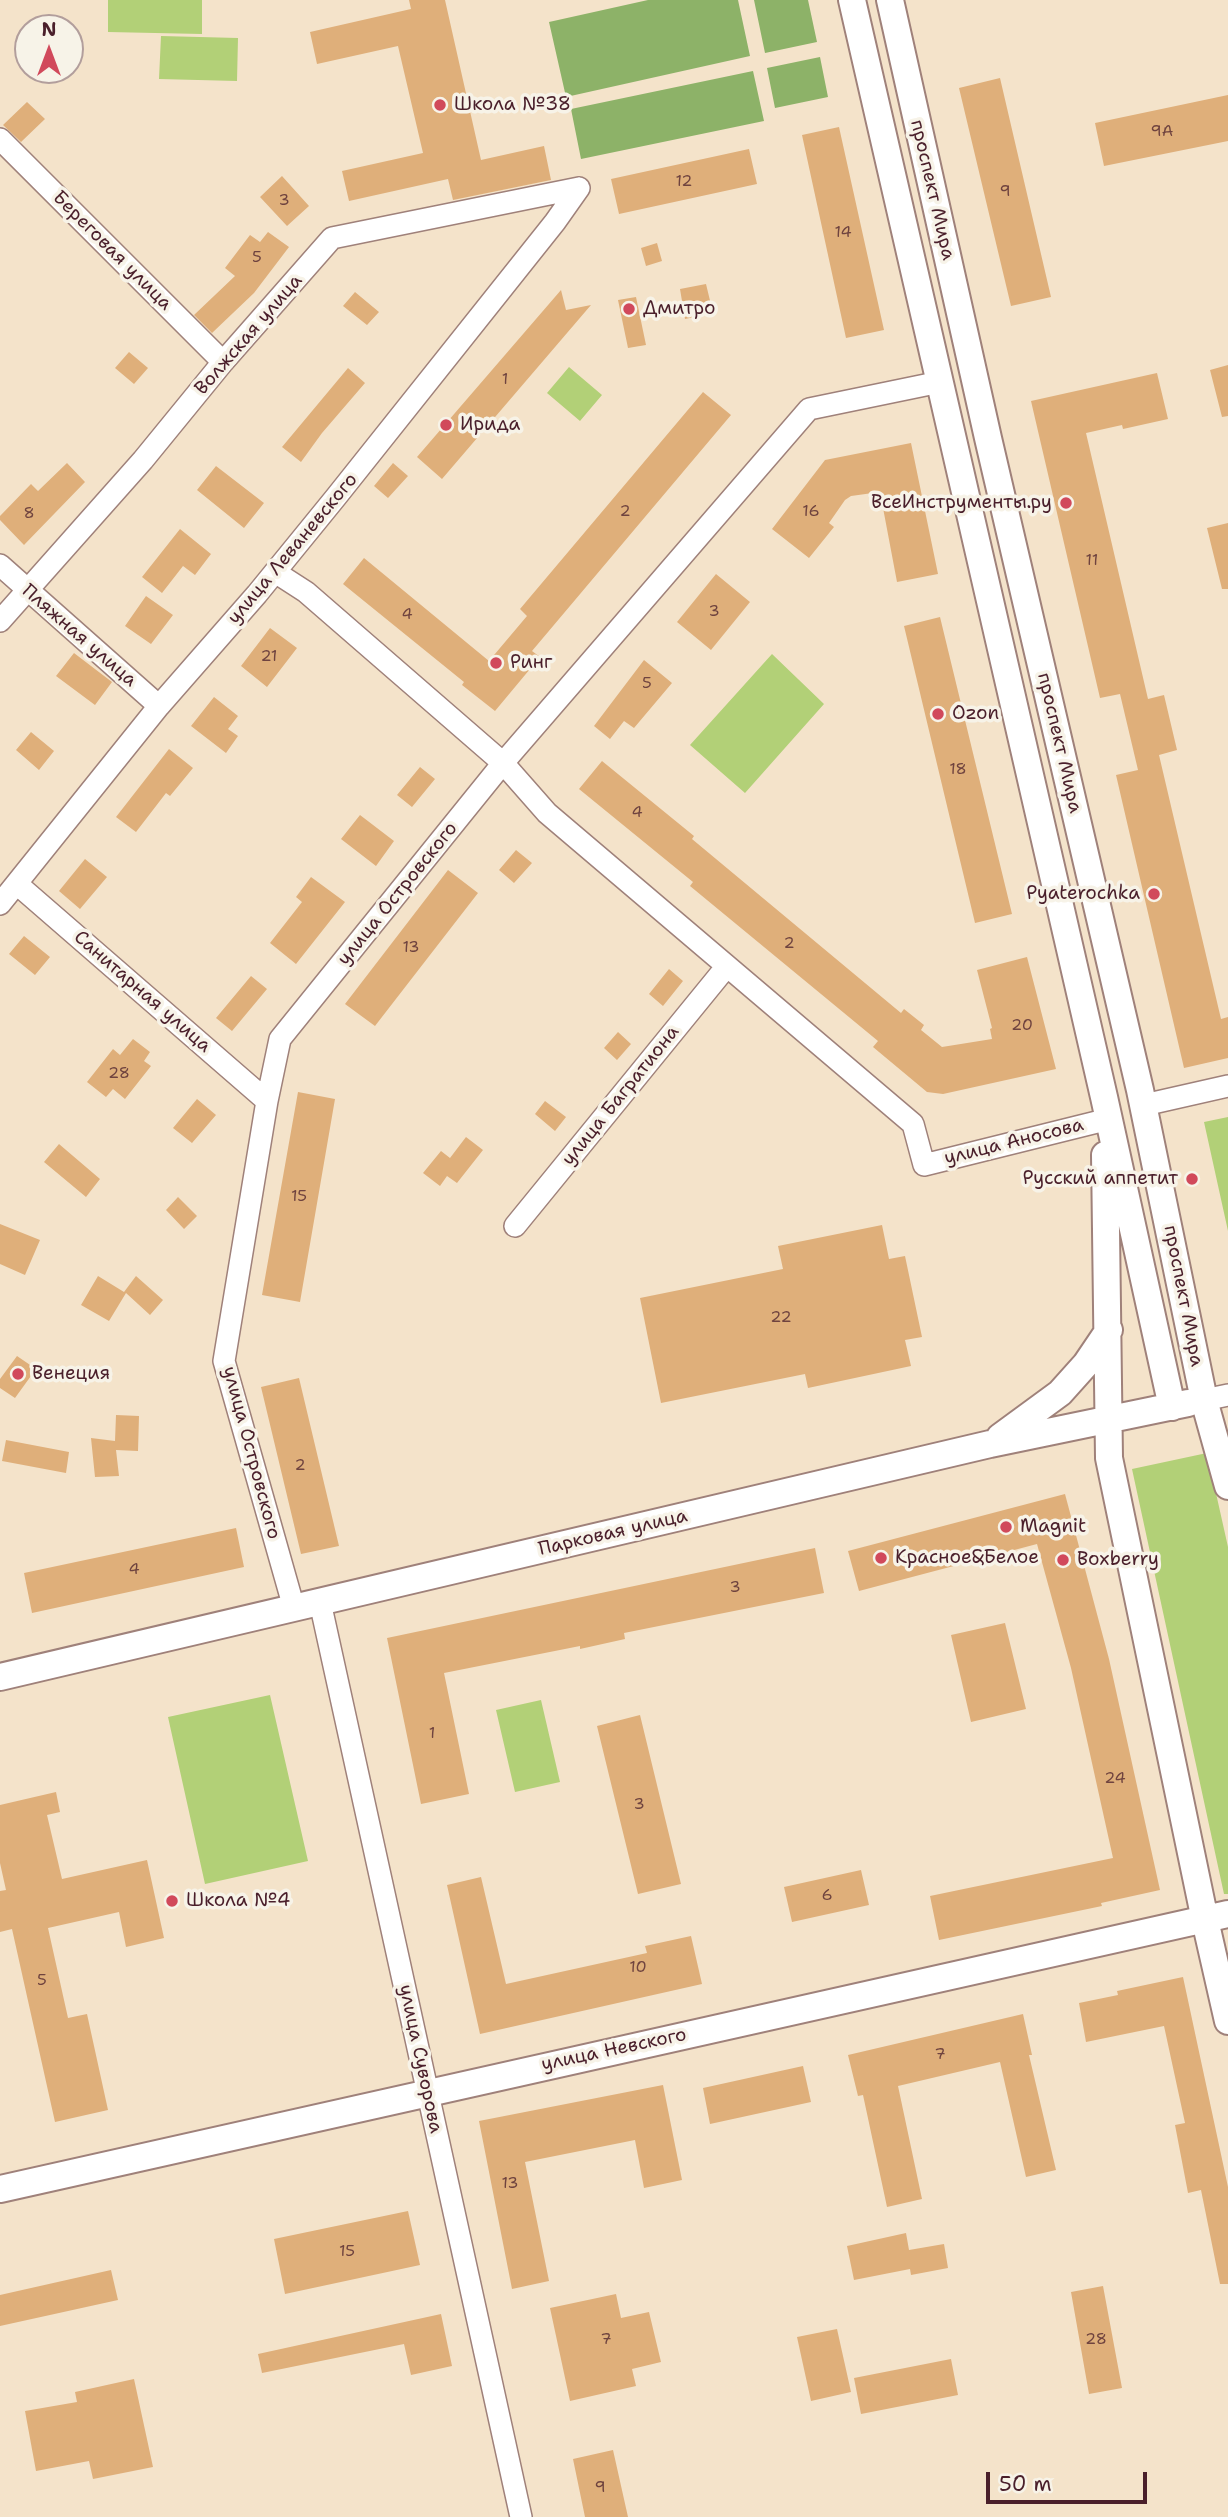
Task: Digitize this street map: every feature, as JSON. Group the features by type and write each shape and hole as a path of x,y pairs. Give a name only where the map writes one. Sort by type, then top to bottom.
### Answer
{"main road":[{"name":"проспект Мира","path":"852,0 1172,1406"},
{"name":"проспект Мира","path":"890,0 985,427 1144,1105 1216,1398 1228,1486"},
{"name":"проспект Мира","path":"1104,1109 1110,1458 1216,1917 1228,2021"},
{"path":"990,1444 1060,1393 1086,1364 1109,1330"},
{"name":"Парковая улица","path":"0,1677 990,1444 1216,1398"},
{"name":"улица Невского","path":"0,2189 427,2091 1216,1917"}],"street":[{"name":"Береговая улица","path":"0,139 223,362"},
{"name":"Волжская улица","path":"0,621 144,460 223,362 332,238 579,188"},
{"name":"улица Леваневского","path":"6,893 159,706 275,572 555,222 579,188"},
{"name":"улица Островского","path":"294,1608 224,1361 267,1101 281,1039 503,763 809,409 940,382"},
{"name":"Пляжная улица","path":"0,565 27,592 159,706"},
{"path":"275,572 306,592 503,763 547,813 727,966"},
{"name":"Санитарная улица","path":"6,893 267,1101"},
{"name":"улица Аносова","path":"727,966 913,1124 924,1165 1104,1109"},
{"name":"улица Багратиона","path":"515,1226 727,966"},
{"path":"1144,1105 1228,1086"},
{"name":"улица Суворова","path":"320,1602 521,2517"}],"green space":[{"path":"108,0 202,0 202,34 108,32"},
{"path":"648,0 738,0 750,56 566,97 549,22"},
{"path":"754,0 808,0 817,42 765,53"},
{"path":"161,36 238,38 237,81 159,79"},
{"path":"820,57 828,97 775,108 767,68"},
{"path":"753,71 764,121 581,159 571,109"},
{"path":"569,367 602,395 580,421 547,393"},
{"path":"772,654 824,704 745,793 690,745"},
{"path":"1228,1117 1228,1231 1204,1122"},
{"path":"1207,1453 1228,1547 1228,1894 1224,1894 1132,1469"},
{"path":"270,1695 308,1861 205,1884 168,1717"},
{"path":"541,1700 560,1782 515,1792 496,1710"}],"building":[{"name":"Школа №38","path":"409,0 445,0 481,160 544,146 551,180 453,200 448,179 349,201 342,171 423,153 398,46 317,64 310,32 411,9"},
{"path":"1000,78 1051,297 1011,306 959,88"},
{"path":"1228,95 1228,141 1104,166 1095,123"},
{"path":"27,102 45,119 21,142 3,125"},
{"path":"839,127 884,330 846,338 802,135"},
{"path":"749,149 757,184 619,214 611,179"},
{"path":"282,176 309,206 287,226 260,197"},
{"path":"268,232 289,247 254,293 212,333 194,315 235,276 225,268 250,235 260,242"},
{"path":"657,243 662,261 646,266 641,248"},
{"path":"706,284 713,313 685,319 680,289"},
{"path":"561,290 566,310 591,305 442,479 417,457"},
{"path":"355,292 379,312 367,325 343,306"},
{"name":"Дмитро","path":"636,297 646,345 628,348 618,300"},
{"path":"129,352 148,368 134,384 115,368"},
{"path":"1228,365 1228,416 1222,417 1210,370"},
{"path":"348,368 365,383 301,462 282,447"},
{"path":"1157,373 1168,419 1123,429 1122,425 1086,433 1148,699 1164,695 1177,750 1159,755 1221,1019 1228,1017 1228,1058 1184,1068 1116,775 1138,770 1120,694 1100,698 1031,401"},
{"path":"703,392 731,415 532,651 540,657 495,711 462,685 464,682 343,584 364,558 489,661 527,616 520,609"},
{"path":"911,443 938,574 897,582 880,492 851,496 845,500 829,523 834,527 809,558 772,529 825,460"},
{"path":"67,463 85,482 24,545 0,520 0,516 31,484 38,491"},
{"path":"393,463 408,476 388,498 374,486"},
{"path":"216,466 264,503 244,528 197,490"},
{"path":"1228,523 1228,589 1222,589 1207,528"},
{"path":"180,529 211,554 195,575 183,566 162,593 142,577"},
{"path":"716,574 750,602 711,650 677,622"},
{"path":"146,596 173,615 151,644 125,626"},
{"path":"940,617 1012,914 975,923 904,626"},
{"path":"270,628 297,648 267,687 241,666"},
{"path":"74,653 112,682 95,705 56,676"},
{"path":"644,660 672,683 634,728 624,721 610,739 594,726"},
{"path":"214,697 238,716 228,729 238,736 226,753 191,726"},
{"path":"31,732 54,751 39,770 16,750"},
{"path":"169,749 193,768 170,796 166,793 136,832 116,817"},
{"path":"602,761 901,1013 904,1009 924,1025 921,1030 942,1047 992,1039 992,1028 977,970 1027,957 1056,1069 943,1094 927,1092 873,1047 878,1041 690,886 693,882 579,789"},
{"path":"420,767 435,779 412,807 397,795"},
{"path":"360,815 394,841 376,866 341,839"},
{"path":"516,850 532,863 514,883 499,870"},
{"path":"85,859 107,877 80,909 59,891"},
{"path":"448,870 478,893 375,1026 345,1004"},
{"path":"311,877 345,902 296,964 270,943 302,902 296,897"},
{"path":"24,936 50,957 35,975 9,954"},
{"path":"669,969 683,981 663,1006 649,994"},
{"path":"251,976 267,989 232,1031 216,1018"},
{"path":"618,1032 631,1044 617,1060 604,1048"},
{"path":"133,1039 150,1052 144,1061 151,1066 125,1099 113,1089 106,1097 87,1082 113,1049 120,1055"},
{"path":"298,1092 335,1099 300,1302 262,1295"},
{"path":"197,1099 216,1115 192,1143 173,1128"},
{"path":"545,1101 566,1117 555,1131 535,1114"},
{"path":"466,1137 483,1150 457,1183 447,1176 440,1186 423,1173 441,1151 450,1158"},
{"path":"59,1144 100,1179 86,1197 44,1162"},
{"path":"178,1197 197,1216 184,1229 166,1210"},
{"path":"0,1224 40,1240 25,1275 0,1264"},
{"path":"882,1225 889,1259 905,1256 922,1337 905,1340 911,1366 808,1388 805,1374 661,1403 640,1298 783,1269 778,1246"},
{"path":"98,1276 124,1292 136,1276 163,1300 150,1315 126,1293 109,1321 81,1305"},
{"name":"Венеция","path":"17,1356 36,1369 15,1398 0,1388 0,1379"},
{"path":"299,1378 339,1546 301,1554 261,1387"},
{"path":"116,1415 139,1416 138,1451 116,1450 119,1476 95,1477 91,1438 115,1441"},
{"path":"6,1440 69,1452 66,1473 2,1461"},
{"path":"1065,1494 1109,1659 1160,1890 1101,1903 1102,1906 939,1940 930,1896 1113,1858 1071,1668 1037,1544 859,1591 848,1551"},
{"path":"236,1528 244,1567 32,1613 24,1573"},
{"path":"815,1548 824,1593 624,1633 625,1639 580,1649 580,1646 444,1673 469,1794 421,1804 387,1638"},
{"path":"1005,1623 1026,1709 971,1722 951,1635"},
{"path":"640,1715 681,1884 638,1894 597,1726"},
{"path":"56,1792 60,1812 47,1815 62,1879 147,1860 164,1938 126,1947 119,1912 48,1928 68,2018 87,2014 108,2110 55,2122 12,1929 0,1932 0,1891 6,1890 0,1863 0,1805"},
{"path":"861,1870 869,1905 792,1922 784,1887"},
{"path":"481,1877 506,1984 647,1953 645,1946 691,1936 702,1984 480,2034 447,1885"},
{"path":"1183,1977 1228,2187 1228,2284 1220,2284 1201,2190 1188,2193 1175,2125 1185,2123 1164,2026 1086,2042 1079,2003 1118,1995 1117,1991"},
{"path":"1023,2014 1032,2055 1029,2055 1056,2170 1026,2177 1000,2062 898,2086 922,2199 887,2207 863,2095 858,2096 848,2055"},
{"path":"803,2066 811,2102 710,2124 703,2088"},
{"path":"663,2085 682,2180 644,2188 635,2140 525,2162 549,2281 512,2289 479,2121"},
{"path":"408,2211 420,2265 285,2294 274,2239"},
{"path":"906,2233 909,2250 944,2244 948,2268 911,2275 910,2269 854,2280 847,2246"},
{"path":"111,2270 118,2300 0,2326 0,2295"},
{"path":"1103,2286 1122,2388 1089,2394 1071,2292"},
{"path":"616,2294 621,2318 649,2312 661,2362 632,2369 636,2386 570,2401 550,2308"},
{"path":"441,2314 452,2366 411,2375 404,2344 262,2373 258,2354"},
{"path":"837,2329 851,2392 811,2401 797,2337"},
{"path":"951,2359 958,2395 861,2414 854,2378"},
{"path":"134,2379 153,2467 93,2479 89,2461 36,2471 25,2411 77,2402 75,2392"},
{"path":"613,2450 628,2517 585,2517 573,2459"}],"place":[{"name":"Школа №38","path":"440,105"},
{"name":"Дмитро","path":"629,309"},
{"name":"Ирида","path":"446,425"},
{"name":"ВсеИнструменты.ру","path":"1066,503"},
{"name":"Ринг","path":"496,663"},
{"name":"Ozon","path":"938,714"},
{"name":"Pyaterochka","path":"1154,894"},
{"name":"Русский аппетит","path":"1192,1179"},
{"name":"Венеция","path":"18,1374"},
{"name":"Magnit","path":"1006,1527"},
{"name":"Красное&Белое","path":"881,1558"},
{"name":"Boxberry","path":"1063,1560"},
{"name":"Школа №4","path":"172,1901"}]}
